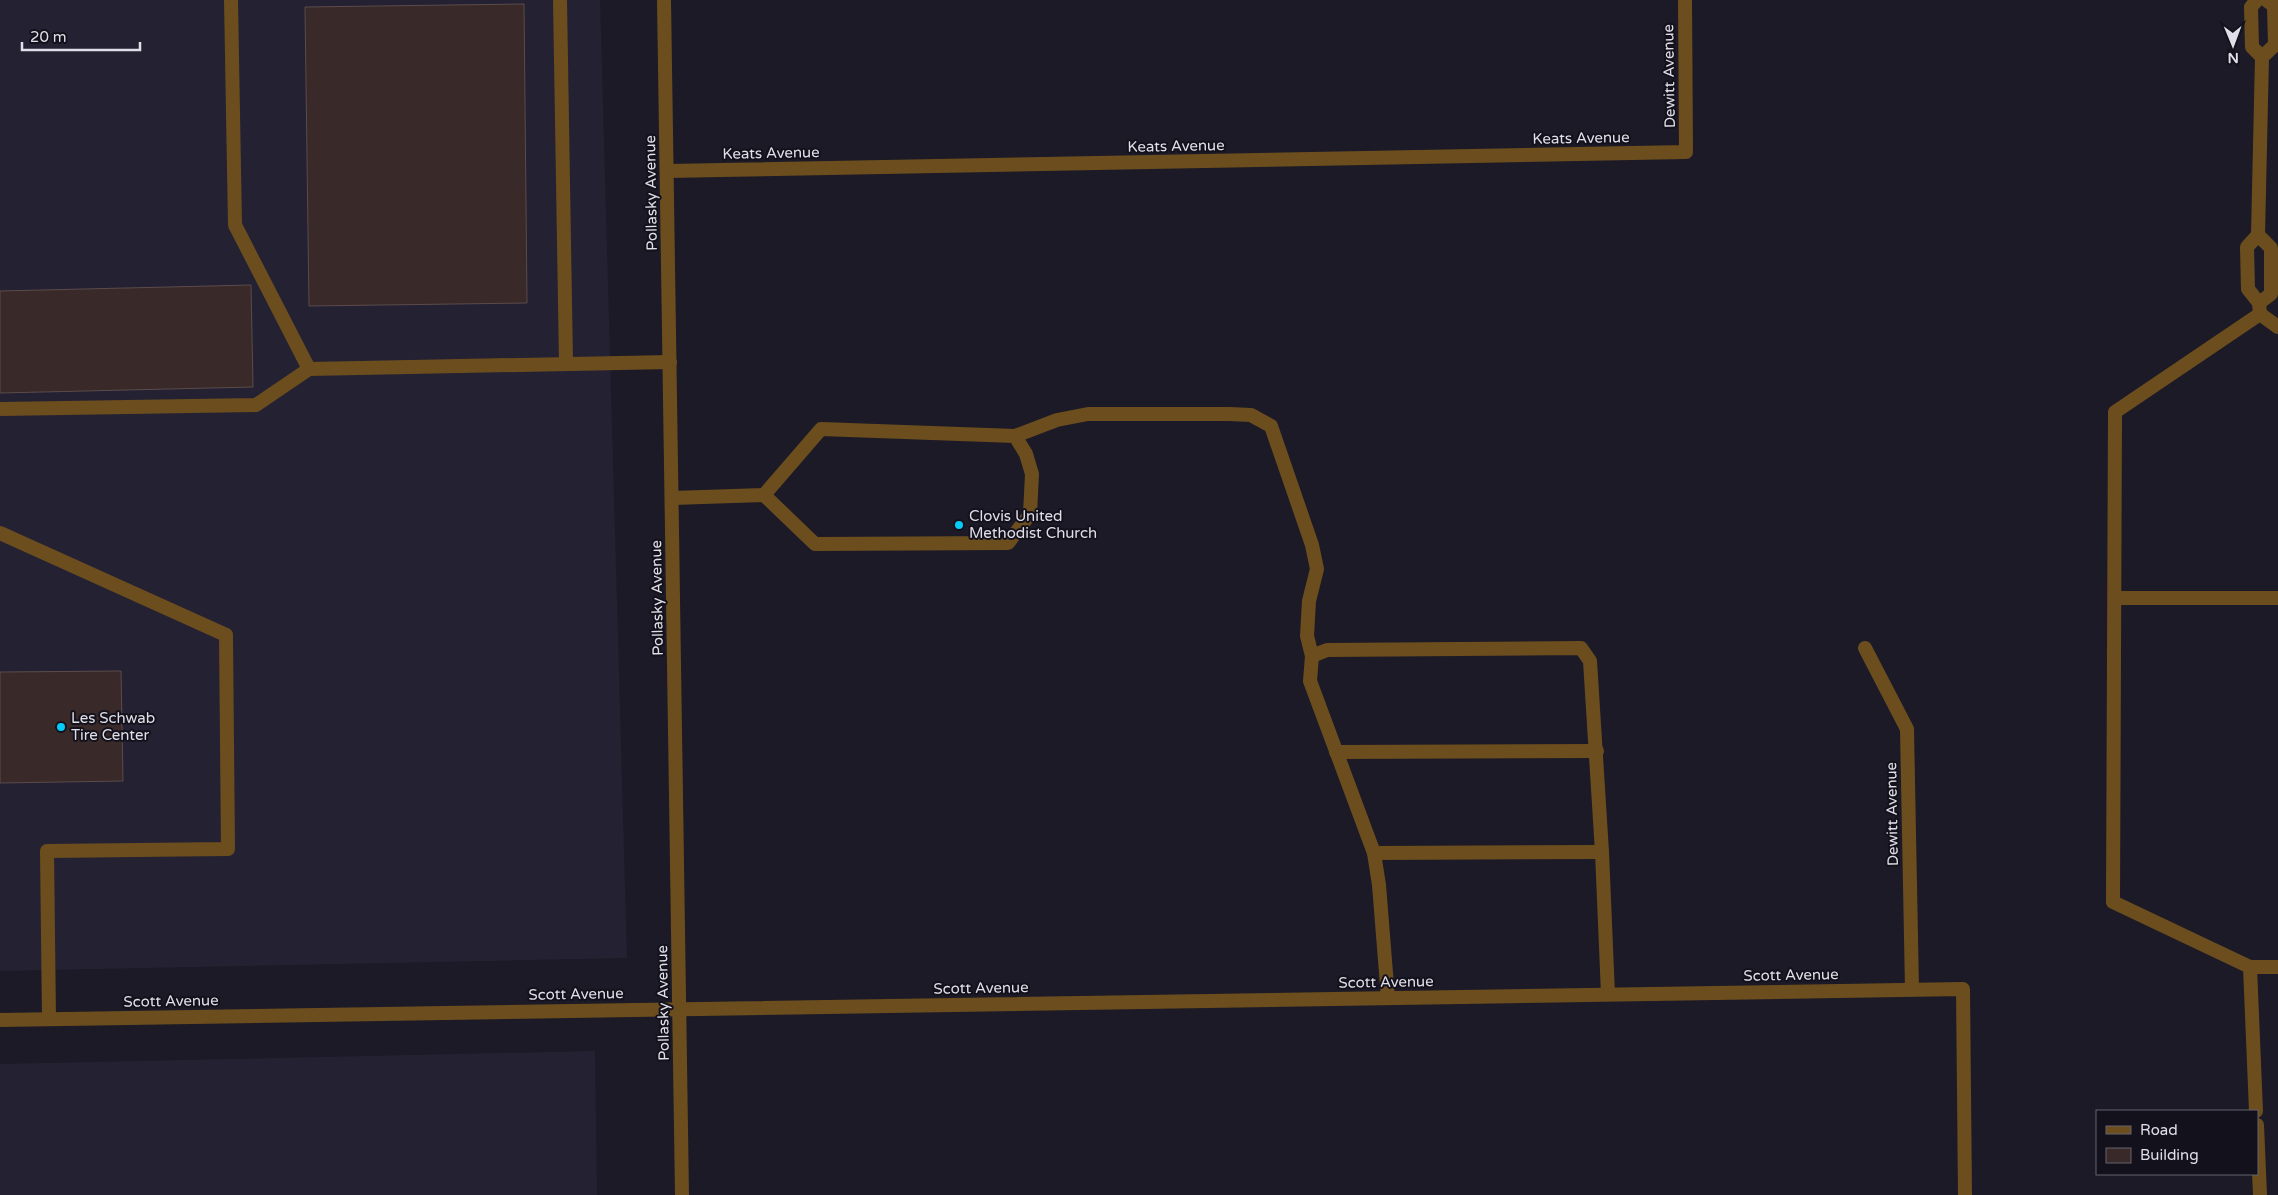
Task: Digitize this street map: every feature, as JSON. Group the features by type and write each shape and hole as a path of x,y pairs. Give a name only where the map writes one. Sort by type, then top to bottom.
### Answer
{"street":[{"path":"231,0 235,225 309,369"},
{"path":"560,0 566,363"},
{"name":"Pollasky Avenue","path":"664,0 682,1195"},
{"name":"Dewitt Avenue","path":"1685,0 1686,152"},
{"path":"2257,0 2252,7 2252,47 2262,56"},
{"path":"2266,0 2274,6 2275,45 2262,56 2258,235 2247,247 2248,289 2260,309 2278,327"},
{"name":"Keats Avenue","path":"667,171 1686,152"},
{"path":"2258,235 2271,248 2271,294 2260,309 2116,412 2113,902 2250,967 2278,967"},
{"path":"0,408 256,405 309,369 670,362"},
{"path":"764,495 821,429 1016,436 1057,420 1088,414 1251,415 1271,426 1312,545 1316,569 1309,601 1307,636 1312,656 1310,681 1374,853 1380,885 1388,998"},
{"path":"672,498 764,495 815,544 1008,543 1030,514 1032,474 1026,454 1016,436"},
{"path":"0,533 226,635 228,849 47,850 48,1019"},
{"path":"2114,598 2278,598"},
{"path":"1312,656 1327,650 1581,648 1590,661 1602,852 1608,994"},
{"name":"Dewitt Avenue","path":"1865,648 1907,729 1912,990"},
{"path":"1336,752 1596,751"},
{"path":"1374,853 1602,852"},
{"path":"2250,967 2256,1110"},
{"name":"Scott Avenue","path":"0,1020 1963,989 1965,1195"},
{"path":"2258,1148 2260,1195"}],"shaded area":[{"path":"0,0 600,0 627,958 0,971"},
{"path":"595,1051 597,1195 0,1195 0,1064"}],"building":[{"path":"524,4 527,303 309,306 305,7"},
{"path":"251,285 253,387 0,393 0,291"},
{"name":"Les Schwab Tire Center","path":"121,671 123,781 0,783 0,672"}],"place":[{"name":"Clovis United Methodist Church","path":"959,525"},
{"name":"Les Schwab Tire Center","path":"61,727"}]}
